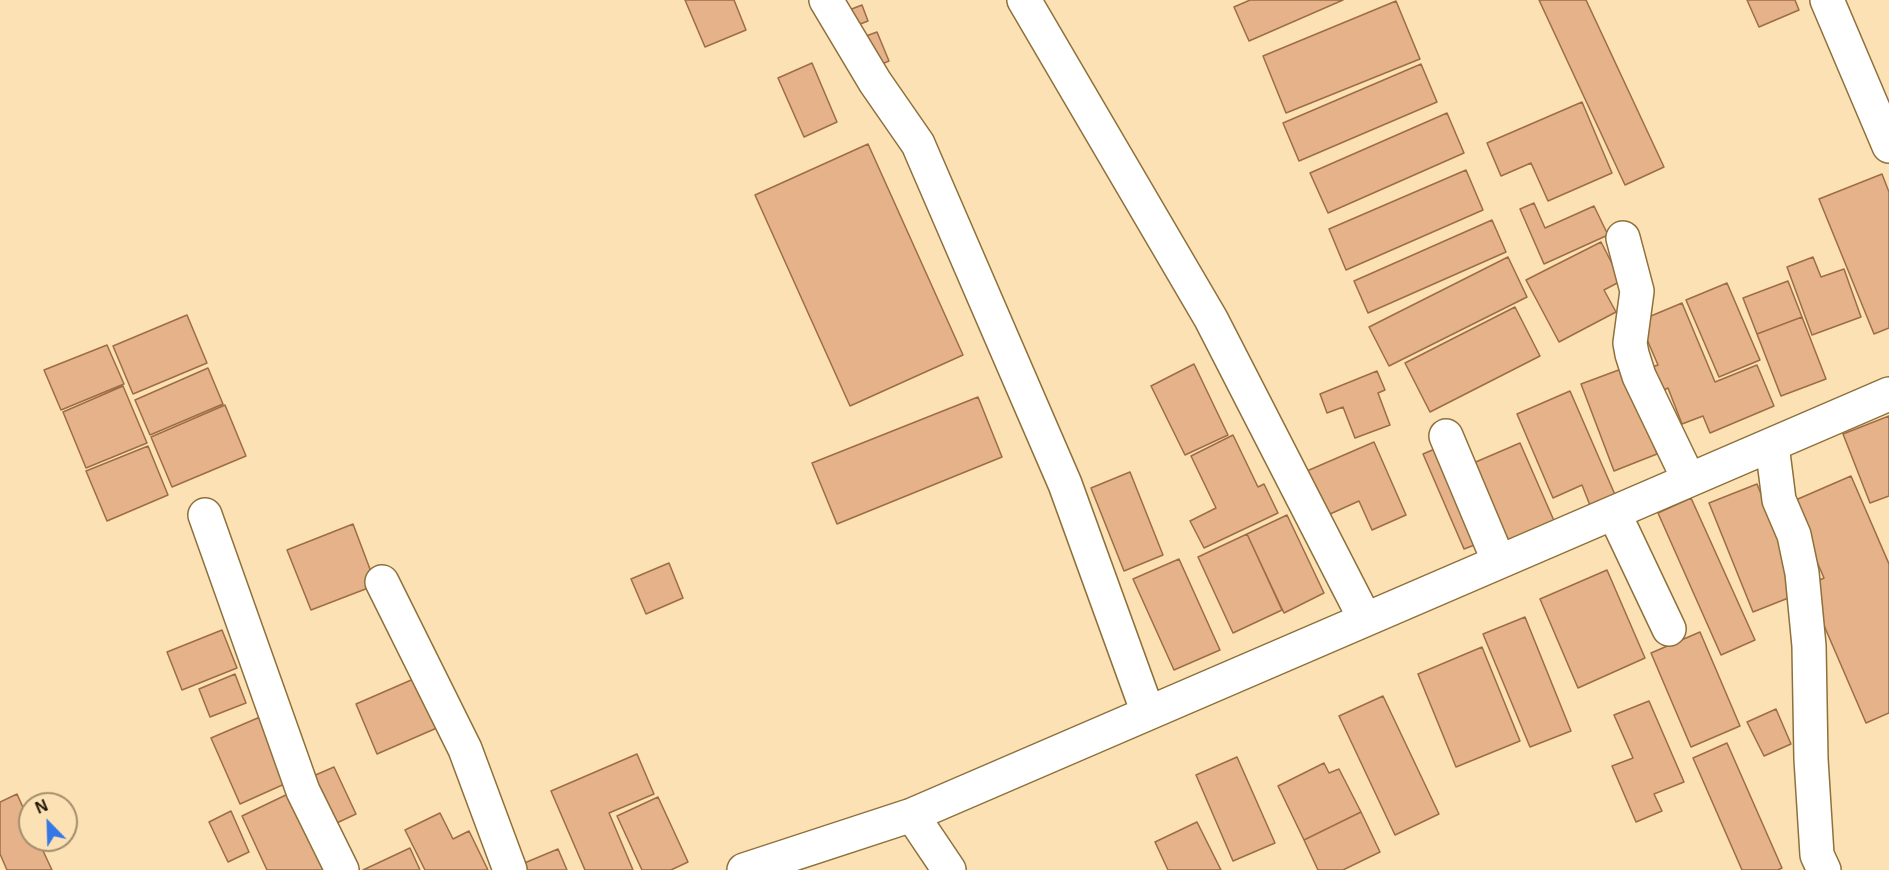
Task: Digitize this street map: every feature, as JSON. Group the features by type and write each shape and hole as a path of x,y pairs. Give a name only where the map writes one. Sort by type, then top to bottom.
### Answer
{"street":[{"path":"826,0 875,82 918,144 1065,484 1148,713"},
{"path":"1024,0 1211,319 1365,619"},
{"path":"1827,0 1889,146"},
{"path":"1623,238 1637,291 1630,342 1632,354 1639,376 1689,480"},
{"path":"744,870 912,814 1889,394"},
{"path":"1446,436 1499,562"},
{"path":"1772,445 1779,500 1794,535 1802,573 1809,646 1811,759 1817,855 1824,870"},
{"path":"1614,513 1670,629"},
{"path":"205,515 303,791 342,870"},
{"path":"382,582 465,749 510,870"},
{"path":"912,814 949,870"}],"building":[{"path":"685,0 734,0 746,30 705,47"},
{"path":"1250,0 1343,0 1249,41 1234,7"},
{"path":"1539,0 1586,0 1664,167 1625,185"},
{"path":"1747,0 1795,0 1799,10 1759,27"},
{"path":"1396,1 1420,59 1286,113 1263,56"},
{"path":"862,5 868,21 850,28 844,12"},
{"path":"877,32 889,61 870,69 858,39"},
{"path":"812,63 837,122 804,137 778,78"},
{"path":"1421,64 1437,102 1299,161 1283,123"},
{"path":"1582,102 1612,173 1548,201 1531,163 1501,176 1487,143"},
{"path":"1447,113 1464,153 1328,213 1310,173"},
{"path":"868,144 963,355 850,406 755,195"},
{"path":"1466,170 1483,210 1346,270 1329,229"},
{"path":"1882,174 1889,192 1889,328 1874,334 1819,199"},
{"path":"1534,203 1545,228 1594,206 1608,235 1544,264 1520,209"},
{"path":"1492,220 1506,252 1368,313 1354,281"},
{"path":"1601,242 1621,281 1604,290 1616,312 1559,342 1526,280"},
{"path":"1508,257 1527,297 1389,366 1369,327"},
{"path":"1813,257 1821,277 1844,269 1861,317 1812,335 1787,267"},
{"path":"1788,281 1802,317 1757,334 1743,298"},
{"path":"1727,283 1760,360 1719,377 1686,300"},
{"path":"1682,303 1715,382 1757,365 1774,406 1710,433 1703,416 1682,424 1668,388 1662,391 1652,367 1658,365 1639,321"},
{"path":"1515,307 1540,356 1430,412 1405,363"},
{"path":"187,315 207,363 133,394 113,346"},
{"path":"1802,317 1826,379 1781,396 1757,334"},
{"path":"107,345 124,384 61,410 44,370"},
{"path":"1194,364 1228,435 1185,455 1151,386"},
{"path":"208,368 223,404 150,435 135,400"},
{"path":"1624,368 1657,454 1614,471 1581,384"},
{"path":"1377,371 1385,390 1378,393 1390,425 1355,438 1343,407 1327,413 1320,394"},
{"path":"123,386 147,443 86,468 63,412"},
{"path":"1570,391 1616,497 1591,508 1582,485 1553,498 1517,414"},
{"path":"978,397 1002,457 837,524 812,463"},
{"path":"225,405 246,456 172,487 151,437"},
{"path":"1889,416 1889,496 1870,503 1843,434"},
{"path":"1233,435 1258,487 1264,484 1278,513 1204,548 1190,521 1216,508 1191,456"},
{"path":"1374,442 1406,515 1372,530 1359,501 1319,519 1300,474"},
{"path":"1520,443 1555,523 1499,547 1464,467"},
{"path":"1444,445 1485,541 1464,549 1423,454"},
{"path":"148,446 168,495 107,521 86,471"},
{"path":"1130,472 1163,555 1124,571 1091,488"},
{"path":"1851,476 1889,564 1889,713 1866,723 1807,586 1824,578 1791,502"},
{"path":"1757,484 1801,593 1753,612 1709,503"},
{"path":"1691,498 1755,640 1721,655 1658,513"},
{"path":"1287,515 1324,593 1284,613 1247,534"},
{"path":"353,524 376,585 311,610 287,550"},
{"path":"1247,534 1282,610 1233,633 1198,557"},
{"path":"1179,559 1220,650 1174,670 1133,579"},
{"path":"669,563 683,598 646,614 631,579"},
{"path":"1607,570 1645,658 1578,688 1540,599"},
{"path":"1525,617 1571,731 1530,747 1483,634"},
{"path":"222,630 237,668 182,690 167,652"},
{"path":"1700,632 1740,726 1691,747 1651,653"},
{"path":"1482,647 1520,741 1456,767 1418,674"},
{"path":"235,674 246,703 210,717 199,689"},
{"path":"425,674 446,724 377,754 356,704"},
{"path":"1383,696 1439,814 1395,835 1339,716"},
{"path":"1649,701 1684,782 1654,794 1662,811 1636,822 1612,766 1633,758 1614,715"},
{"path":"1776,709 1791,744 1764,756 1747,722"},
{"path":"260,717 289,782 240,804 211,738"},
{"path":"1727,743 1782,868 1778,870 1742,870 1693,758"},
{"path":"637,754 654,794 609,813 633,870 585,870 551,791"},
{"path":"1237,757 1275,843 1233,861 1196,775"},
{"path":"1324,763 1329,773 1339,769 1361,812 1304,840 1278,786"},
{"path":"334,767 356,814 326,828 304,780"},
{"path":"290,793 339,870 267,870 242,816"},
{"path":"17,794 18,852 44,852 52,870 7,870 0,854 0,802"},
{"path":"658,797 688,862 671,870 642,870 617,816"},
{"path":"231,811 249,852 228,862 209,822"},
{"path":"1361,812 1380,852 1343,870 1318,870 1304,840"},
{"path":"440,813 453,839 469,831 488,870 425,870 405,830"},
{"path":"1197,822 1221,870 1168,870 1155,842"},
{"path":"410,848 420,870 363,870"},
{"path":"558,849 567,870 524,870 522,864"}]}
